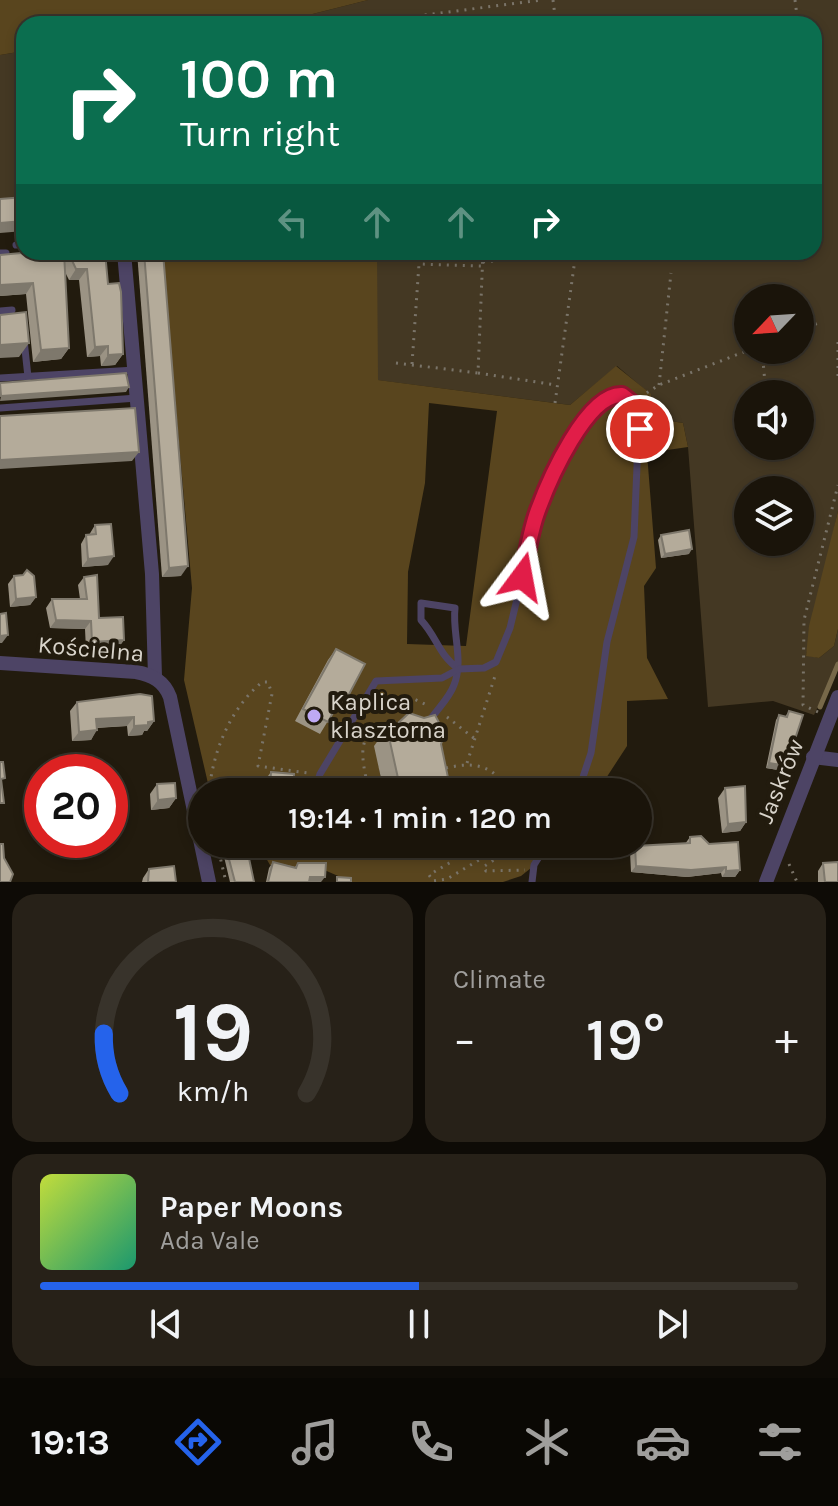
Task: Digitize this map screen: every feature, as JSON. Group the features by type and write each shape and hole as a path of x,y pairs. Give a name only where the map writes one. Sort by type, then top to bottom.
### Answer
{"street":[{"path":"125,260 156,624 155,677"},
{"name":"Kościelna","path":"0,663 136,672 155,677 170,697 209,882"},
{"name":"Jaskrów","path":"766,882 838,697"},
{"path":"813,757 838,760"}],"lane":[{"path":"0,311 12,310"},
{"path":"24,333 28,377"},
{"path":"0,378 135,370"},
{"path":"322,777 358,706 376,681 385,678 442,678 459,669 484,668 496,662 510,628 538,509 580,426 608,396 626,395 634,403 640,429 636,529 607,642 592,748 582,778"},
{"path":"0,408 137,398"},
{"path":"427,725 453,688 459,669 453,627 455,608 421,603 421,620 434,634 444,659 459,669"},
{"path":"532,882 537,858"}],"path":[{"path":"417,16 542,0"},
{"path":"412,365 420,260"},
{"path":"478,373 482,260"},
{"path":"419,264 481,264 513,260"},
{"path":"555,403 575,260"},
{"path":"659,385 671,273"},
{"path":"814,325 821,322"},
{"path":"838,342 838,379"},
{"path":"634,403 659,385 734,356"},
{"path":"396,363 556,385"},
{"path":"830,717 803,705 802,660 804,620 838,485"},
{"path":"467,763 494,682 496,662"},
{"path":"212,778 234,713 262,682 268,682 272,694 258,766 325,778"},
{"path":"358,706 414,699 437,710 475,739"},
{"path":"366,778 361,747 369,734 390,724 406,721 427,725"},
{"path":"390,724 392,733"},
{"path":"441,759 445,778"},
{"path":"443,769 467,763 494,772 496,778"},
{"path":"220,858 226,882"},
{"path":"454,858 429,875 433,881 447,879 481,858"},
{"path":"497,858 483,867 486,871 520,870"}],"shaded area":[{"path":"0,0 368,0 305,16 16,16 16,52 0,55"},
{"path":"368,0 838,0 838,511 806,655 819,658 834,646 838,629 838,664 814,715 773,701 708,707 688,447 683,423 651,418 650,394 617,366 570,405 377,380 377,260 822,260 822,16 305,16"},
{"path":"16,52 16,198 0,199 0,55"},
{"path":"163,260 377,260 378,380 570,405 616,366 651,394 652,418 683,423 688,447 647,453 656,568 644,586 647,658 668,699 627,701 627,746 606,778 412,778 377,755 381,778 207,778 184,680 192,588","holes":["429,403 497,411 466,646 407,644 408,572 425,483"]},
{"path":"838,511 838,629 834,646 819,658 806,656 809,626"},
{"path":"266,858 544,858 521,876 503,882 352,882 322,869 270,865"}],"building":[{"path":"16,198 16,222 0,223 0,199"},
{"path":"16,254 16,260 64,260 69,348 41,350 33,283 0,285 0,255"},
{"path":"72,260 106,260 108,284 119,283 123,354 108,355 108,346 95,347 87,269 76,269"},
{"path":"145,260 164,260 188,566 169,568"},
{"path":"26,312 29,343 0,345 0,315"},
{"path":"126,373 129,387 1,396 0,383"},
{"path":"135,408 139,452 0,460 0,416"},
{"path":"111,524 114,556 88,559 86,535 96,534 95,525"},
{"path":"689,530 692,549 665,554 661,535"},
{"path":"27,570 34,576 36,597 16,599 14,576 23,575"},
{"path":"97,575 99,618 123,617 124,640 92,642 91,621 56,620 52,599 87,599 84,577"},
{"path":"6,613 8,635 0,636 0,614"},
{"path":"336,649 365,664 346,700 341,698 328,722 303,709"},
{"path":"140,694 152,696 154,721 148,722 148,725 134,726 134,717 96,719 97,730 79,732 77,702"},
{"path":"789,711 803,715 789,757 781,765 769,763 779,715 787,717"},
{"path":"409,713 424,718 435,715 445,734 441,744 448,778 398,778 387,728 396,725"},
{"path":"0,762 3,762 5,778 1,779 4,803 0,803"},
{"path":"271,772 294,774 294,778 271,778"},
{"path":"175,783 176,798 158,800 157,784"},
{"path":"745,786 746,822 728,824 725,788"},
{"path":"701,836 709,844 738,842 740,870 726,871 726,867 691,870 636,866 636,858 652,858 652,845 690,843 690,837"},
{"path":"0,844 3,844 4,858 13,874 10,882 0,882"},
{"path":"229,858 249,858 254,882 235,882"},
{"path":"273,862 296,868 298,863 326,863 325,877 310,877 309,882 268,882"},
{"path":"838,862 838,882 825,882 823,863"},
{"path":"174,866 176,882 148,882 149,869"},
{"path":"337,877 351,878 351,882 337,882"}],"waterway":[{"path":"820,707 838,664"}],"place":[{"name":"Kaplica klasztorna","path":"314,716"}],"route":[{"path":"522,577 538,509 582,423 604,398 626,395 637,407 640,429"}]}
